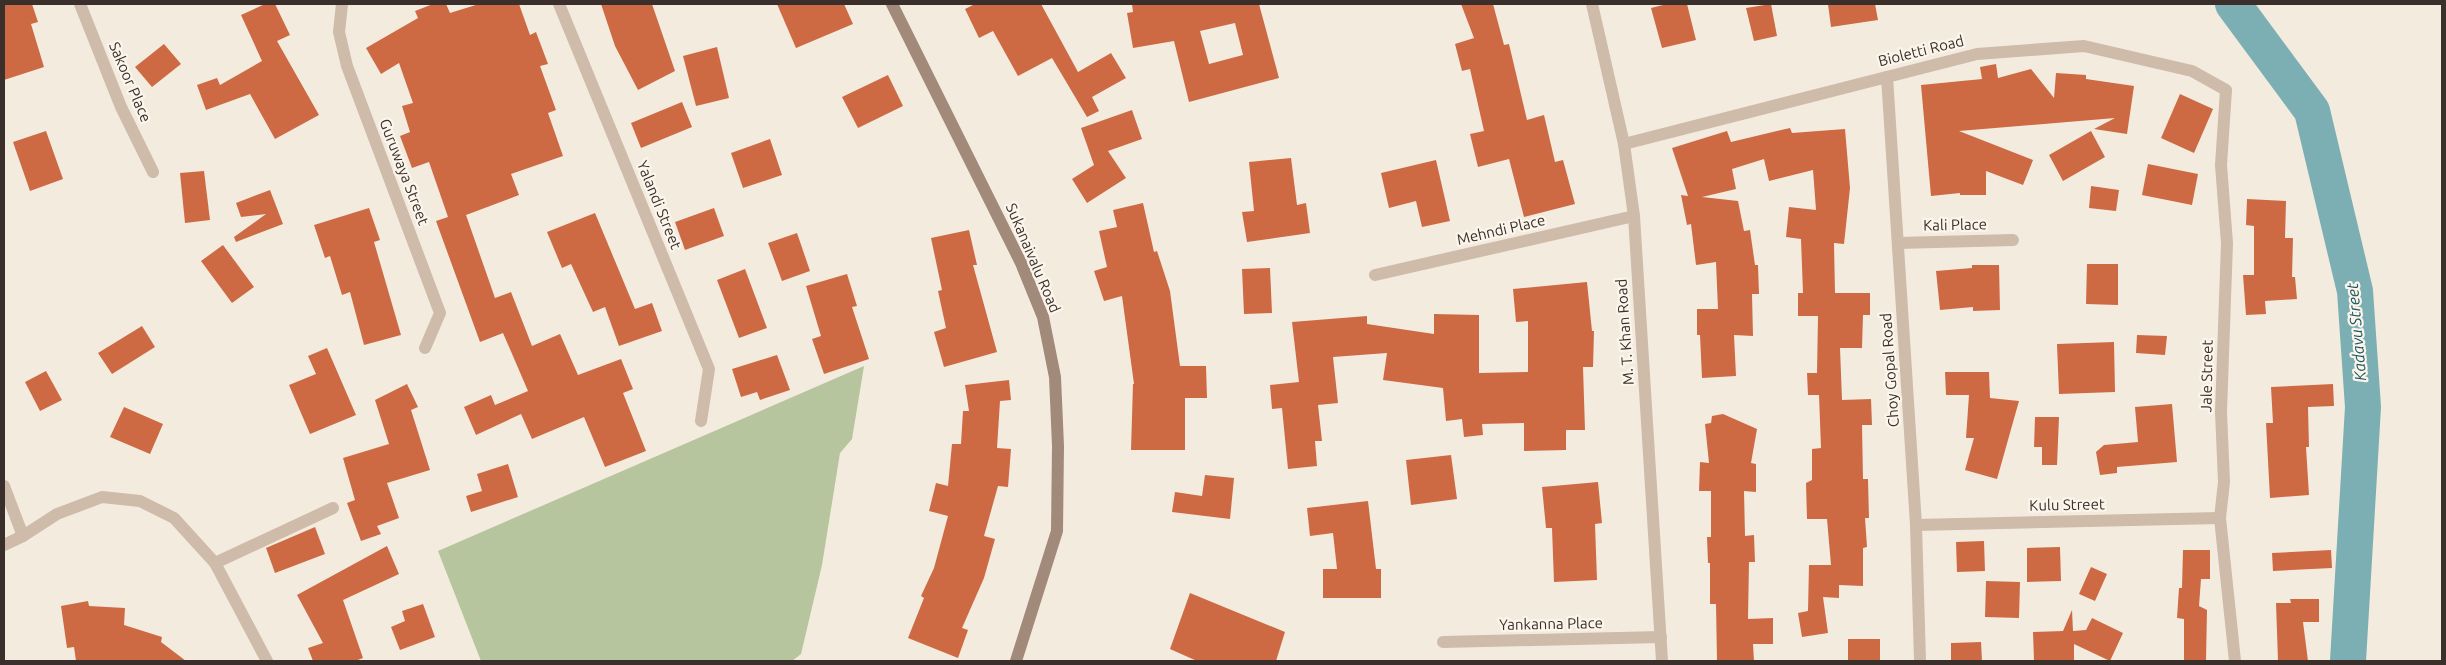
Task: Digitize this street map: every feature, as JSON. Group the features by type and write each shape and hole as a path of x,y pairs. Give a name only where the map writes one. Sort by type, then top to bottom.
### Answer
{"main road":[{"name":"Sukanaivalu Road","path":"892,4 1021,262 1043,317 1053,368 1058,446 1057,531 1016,661"}],"street":[{"name":"Sakoor Place","path":"80,4 121,107 153,172"},
{"name":"Guruwaya Street","path":"342,4 340,32 346,66 440,313 425,348"},
{"name":"Yalandi Street","path":"559,4 709,369 701,421"},
{"name":"M. T. Khan Road","path":"1592,4 1624,144 1634,216 1662,661"},
{"name":"Bioletti Road","path":"1624,144 1978,54 2084,46 2192,71 2226,90"},
{"name":"Choy Gopal Road","path":"1886,77 1916,526 1920,661"},
{"name":"Jale Street","path":"2226,90 2221,165 2227,243 2221,412 2224,482 2220,518 2235,661"},
{"name":"Mehndi Place","path":"1375,275 1634,216"},
{"name":"Kali Place","path":"1898,243 2013,240"},
{"path":"4,486 23,536"},
{"path":"4,545 23,536 57,514 102,497 140,501 174,518 215,563 268,661"},
{"path":"215,563 333,508"},
{"name":"Kulu Street","path":"1916,526 2220,518"},
{"name":"Yankanna Place","path":"1443,642 1660,637"}],"green space":[{"path":"864,366 852,439 840,453 822,565 801,654 792,661 481,661 438,551"}],"building":[{"path":"4,4 32,4 38,22 31,24 44,67 4,80"},
{"path":"265,4 275,4 290,35 277,41 319,115 275,139 250,94 206,110 197,85 217,78 220,85 262,61 241,15"},
{"path":"433,4 446,4 450,13 479,4 519,4 530,35 536,32 548,64 540,66 556,110 548,113 563,156 511,174 519,195 466,215 495,298 511,292 532,346 560,334 578,375 621,359 633,389 623,393 646,451 605,467 584,417 532,439 521,414 476,435 464,407 491,395 495,405 528,391 503,333 480,342 436,221 448,217 429,162 412,168 400,136 410,132 402,106 413,103 399,63 381,74 366,48 418,18 415,11"},
{"path":"601,4 652,4 675,71 638,90 615,46"},
{"path":"777,4 844,4 853,24 796,48"},
{"path":"975,4 1041,4 1078,72 1111,53 1126,78 1092,97 1099,111 1087,117 1052,58 1018,76 993,31 979,38 965,9"},
{"path":"1132,4 1259,4 1279,78 1189,102 1174,41 1133,48 1127,13 1133,12","holes":["1235,23 1243,55 1209,64 1200,31"]},
{"path":"1461,4 1493,4 1504,45 1509,44 1527,120 1544,115 1555,162 1563,160 1575,204 1524,217 1509,159 1478,167 1470,134 1484,131 1470,69 1462,71 1455,44 1474,38"},
{"path":"1667,4 1687,4 1696,40 1662,48 1651,8"},
{"path":"1771,4 1777,36 1754,41 1746,8"},
{"path":"1828,4 1875,4 1878,20 1831,27"},
{"path":"164,44 181,64 152,87 135,67"},
{"path":"717,47 729,98 696,106 683,56"},
{"path":"1996,64 1998,78 2031,69 2054,98 2056,73 2086,75 2086,79 2134,86 2127,134 2094,129 2115,118 1959,131 2033,160 2023,185 1986,171 1986,195 1960,195 1960,193 1931,196 1921,85 1982,79 1980,67"},
{"path":"888,75 903,106 858,128 842,97"},
{"path":"2180,94 2213,109 2194,153 2161,138"},
{"path":"682,102 692,127 641,148 631,123"},
{"path":"1132,110 1142,139 1108,151 1126,178 1087,203 1072,179 1094,165 1081,128"},
{"path":"1790,128 1792,133 1845,129 1850,188 1844,244 1834,243 1835,293 1870,293 1870,315 1863,315 1862,348 1840,348 1842,400 1871,399 1872,425 1862,425 1863,479 1868,479 1869,518 1865,518 1867,547 1863,548 1863,586 1839,585 1839,598 1823,597 1828,633 1802,637 1798,613 1808,611 1809,565 1831,565 1827,519 1807,519 1806,483 1812,480 1812,449 1821,448 1819,395 1808,395 1807,373 1817,373 1818,316 1798,316 1798,293 1803,293 1801,239 1786,237 1789,207 1816,210 1813,170 1769,181 1764,159 1732,169 1736,189 1702,197 1738,201 1744,231 1750,230 1755,265 1758,265 1759,294 1752,294 1753,336 1734,335 1736,376 1702,378 1700,335 1697,335 1697,309 1718,309 1716,262 1696,265 1691,224 1687,225 1681,195 1688,196 1672,148 1727,131 1731,142"},
{"path":"46,131 63,179 30,191 13,142"},
{"path":"2091,131 2105,157 2063,181 2049,155"},
{"path":"770,139 782,175 743,188 731,153"},
{"path":"1291,158 1297,205 1306,203 1310,233 1247,242 1242,212 1254,211 1249,162"},
{"path":"1436,160 1450,221 1422,227 1416,201 1389,208 1381,173"},
{"path":"2148,164 2198,174 2192,205 2142,195"},
{"path":"204,171 210,220 185,223 180,173"},
{"path":"2091,186 2119,190 2116,211 2089,208"},
{"path":"270,190 283,224 236,242 234,237 266,214 241,217 236,203"},
{"path":"2247,199 2286,201 2285,238 2293,238 2292,277 2295,277 2297,299 2265,301 2266,314 2246,315 2243,275 2254,275 2254,226 2246,225"},
{"path":"1143,203 1154,252 1157,251 1170,291 1180,366 1206,366 1207,398 1185,398 1185,450 1131,450 1134,384 1122,296 1104,301 1094,271 1107,267 1099,231 1117,227 1113,210"},
{"path":"369,208 380,240 374,242 401,335 364,345 350,292 342,295 330,256 325,258 314,225"},
{"path":"714,208 724,236 685,250 675,222"},
{"path":"595,213 635,309 652,303 662,331 619,346 605,307 593,312 571,264 562,268 547,232"},
{"path":"969,230 977,265 973,265 997,352 944,367 934,332 946,328 938,291 942,290 931,238"},
{"path":"797,233 810,271 782,281 768,243"},
{"path":"223,245 254,287 232,303 201,261"},
{"path":"2087,264 2118,264 2118,305 2086,304"},
{"path":"1972,265 1999,265 2000,310 1973,311 1973,307 1940,310 1936,271 1972,268"},
{"path":"1270,268 1272,313 1244,314 1242,269"},
{"path":"745,269 767,328 739,338 717,280"},
{"path":"847,274 857,306 852,307 869,359 824,374 812,339 821,336 806,286"},
{"path":"1587,282 1592,331 1594,331 1593,367 1583,367 1585,430 1566,430 1566,450 1524,451 1524,423 1482,424 1483,435 1464,437 1462,419 1446,421 1443,388 1383,380 1387,353 1333,357 1338,403 1318,405 1322,441 1315,441 1317,466 1288,469 1282,408 1272,409 1270,385 1299,382 1292,322 1367,316 1367,324 1434,334 1434,314 1479,315 1479,373 1528,372 1528,321 1516,322 1513,289"},
{"path":"142,326 155,347 112,374 98,353"},
{"path":"2137,335 2167,336 2165,355 2136,353"},
{"path":"2114,342 2115,392 2059,394 2057,344"},
{"path":"327,348 356,415 310,434 289,385 316,374 308,356"},
{"path":"777,355 790,390 760,400 757,392 741,397 732,369"},
{"path":"46,371 62,400 40,411 25,382"},
{"path":"1945,372 1989,372 1990,398 2019,401 1997,479 1965,470 1974,438 1966,438 1969,395 1946,395"},
{"path":"1009,380 1011,400 1000,401 997,448 1011,449 1008,487 998,486 984,536 995,539 984,578 962,628 968,630 958,658 908,638 924,598 921,596 934,568 948,516 929,511 936,483 948,486 952,444 961,444 963,411 969,411 965,385"},
{"path":"407,384 418,407 411,410 430,470 387,483 399,518 377,526 381,534 361,541 347,503 355,500 343,458 389,444 375,400"},
{"path":"2333,384 2334,406 2308,407 2309,447 2306,447 2309,495 2270,498 2266,423 2273,423 2271,387"},
{"path":"2172,404 2177,462 2117,467 2117,473 2100,475 2096,452 2104,445 2138,442 2135,407"},
{"path":"124,407 163,424 150,454 110,437"},
{"path":"1723,414 1757,429 1751,463 1756,464 1756,492 1744,491 1745,536 1754,535 1755,562 1749,562 1748,619 1773,618 1773,644 1753,644 1754,661 1717,661 1716,604 1710,604 1710,563 1708,563 1707,537 1711,537 1711,491 1699,491 1700,462 1709,463 1705,424 1711,423 1712,416"},
{"path":"2035,417 2059,417 2057,465 2042,465 2042,447 2034,447"},
{"path":"1451,455 1457,499 1411,505 1406,460"},
{"path":"508,464 518,497 471,512 466,496 482,491 477,474"},
{"path":"1205,475 1234,478 1230,519 1172,512 1175,492 1202,496"},
{"path":"1598,482 1602,523 1595,524 1597,580 1554,582 1552,528 1546,528 1542,487"},
{"path":"1368,501 1376,569 1381,569 1381,598 1323,598 1323,569 1337,569 1333,533 1310,536 1307,508"},
{"path":"315,527 325,554 275,573 266,548"},
{"path":"1984,541 1985,571 1957,572 1956,542"},
{"path":"387,546 399,574 343,600 363,658 355,661 313,661 308,648 323,643 297,595"},
{"path":"2060,547 2061,581 2027,582 2027,548"},
{"path":"2183,550 2210,550 2210,579 2201,579 2199,606 2207,610 2206,661 2184,661 2184,619 2177,618 2179,588 2182,588"},
{"path":"2331,550 2332,568 2273,571 2272,553"},
{"path":"2091,567 2107,574 2095,601 2079,594"},
{"path":"1986,581 2020,582 2019,618 1985,617"},
{"path":"1190,593 1285,632 1276,661 1197,661 1170,649"},
{"path":"2290,599 2319,599 2319,622 2303,622 2308,661 2278,661 2276,603 2291,603"},
{"path":"88,601 89,606 125,608 124,625 162,637 161,642 186,661 76,661 74,647 67,648 61,606"},
{"path":"423,604 435,637 400,650 391,627 405,621 402,611"},
{"path":"2072,610 2073,631 2086,630 2092,618 2123,633 2110,661 2074,644 2074,661 2034,661 2033,632 2063,631"},
{"path":"1848,639 1880,639 1880,661 1848,661"},
{"path":"1981,642 1982,661 1951,661 1951,643"}],"waterway":[{"name":"Kadavu Street","path":"2233,4 2312,111 2355,291 2363,407 2348,661"}]}
